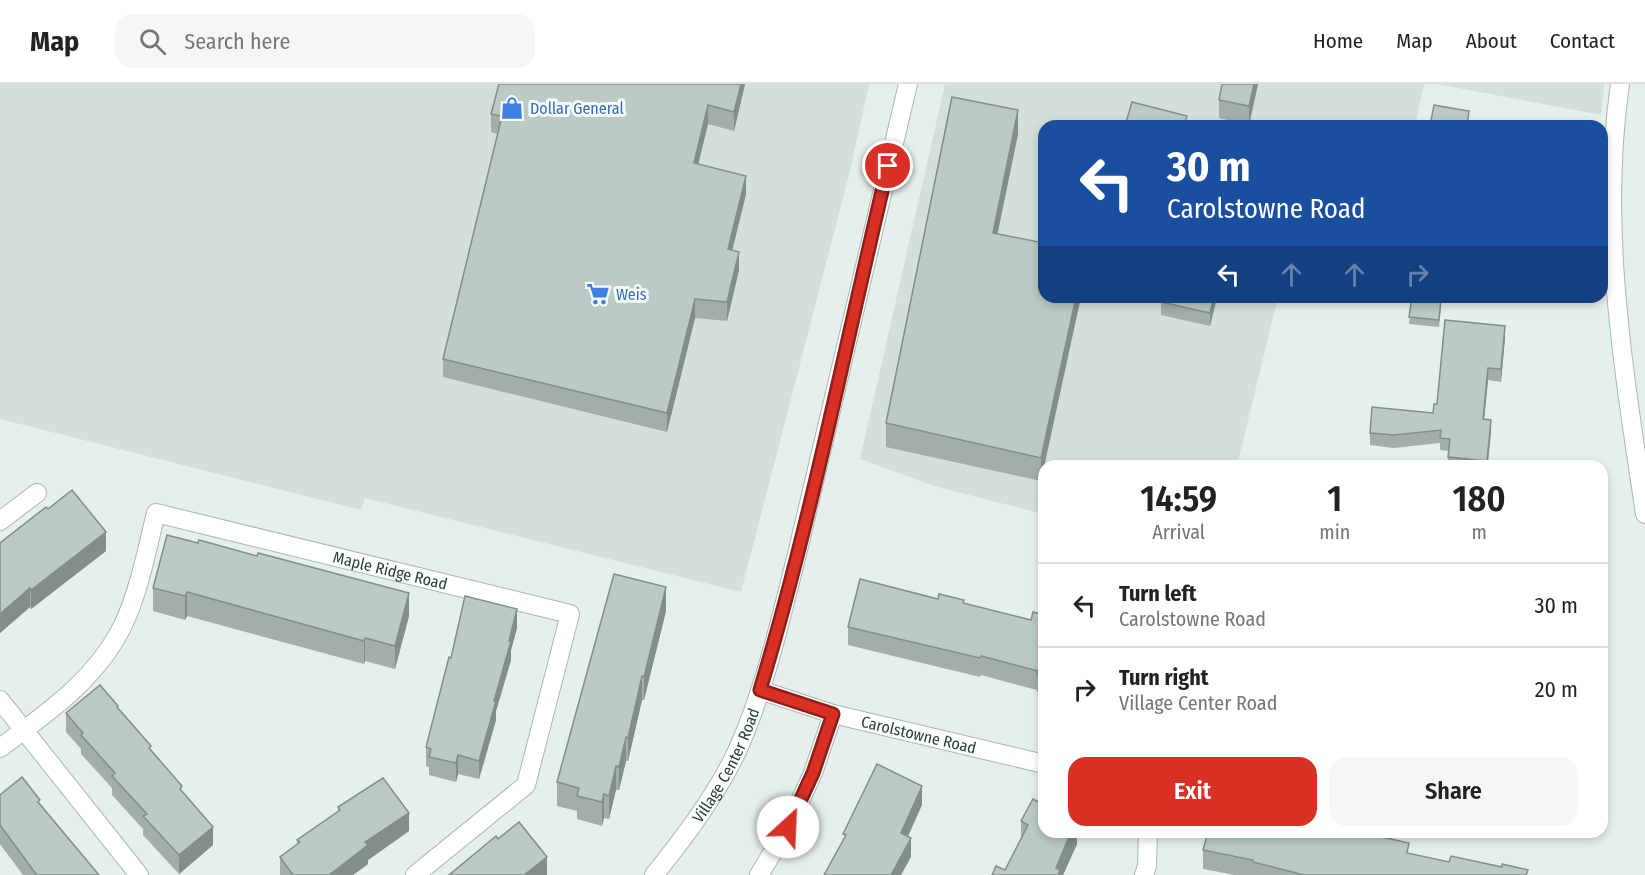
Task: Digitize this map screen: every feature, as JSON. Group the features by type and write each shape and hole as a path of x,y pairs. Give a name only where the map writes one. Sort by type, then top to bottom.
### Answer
{"street":[{"name":"Village Center Road","path":"654,875 679,844 721,778 737,749 760,690 798,550 908,84"},
{"path":"1620,84 1614,125 1613,253 1620,343 1645,514"},
{"path":"0,521 37,493"},
{"name":"Maple Ridge Road","path":"0,748 83,682 104,657 124,624 156,513 570,614 526,785 415,875"},
{"name":"Carolstowne Road","path":"760,690 833,714 1038,763"},
{"path":"0,700 139,875"},
{"path":"759,875 798,806 813,773 833,714"},
{"path":"1144,875 1147,866 1148,838"}],"shaded area":[{"path":"0,84 869,84 850,171 741,592 365,498 361,510 0,419"},
{"path":"945,84 1424,84 1416,120 1038,120 1038,303 1277,303 1238,460 1038,460 1038,512 934,486 860,459"},
{"path":"1437,84 1604,84 1601,115"}],"building":[{"name":"Weis","path":"499,84 741,84 734,112 708,105 694,163 746,176 728,249 739,252 727,302 695,299 667,413 443,359 502,116 491,114"},
{"path":"1222,84 1254,84 1249,106 1219,100"},
{"path":"952,97 1018,110 993,233 1038,242 1038,303 1075,303 1041,458 886,423"},
{"path":"1132,102 1187,116 1186,120 1127,120"},
{"path":"1434,105 1469,111 1468,120 1431,120"},
{"path":"1165,303 1212,303 1210,313"},
{"path":"1411,303 1440,303 1439,320 1409,317"},
{"path":"1445,320 1505,326 1501,369 1488,368 1483,419 1491,420 1487,460 1448,457 1450,439 1440,438 1441,430 1394,435 1370,433 1372,407 1433,413 1434,404 1437,404"},
{"path":"72,490 106,532 31,590 30,588 0,614 0,543"},
{"path":"167,535 198,543 199,540 257,556 258,553 409,593 395,646 365,638 364,641 187,592 185,596 153,588"},
{"path":"614,574 666,587 628,738 626,737 619,767 616,766 609,796 604,794 602,802 577,796 579,788 557,782"},
{"path":"860,579 938,599 939,594 964,600 963,603 1031,620 1033,612 1038,613 1038,671 981,656 980,658 848,627"},
{"path":"465,596 517,609 509,641 511,641 494,701 496,701 479,761 458,755 456,763 429,757 431,749 426,747 449,657 451,658"},
{"path":"100,685 182,786 180,789 213,827 179,855 143,816 147,814 112,776 115,773 81,735 83,733 66,713"},
{"path":"877,764 922,786 901,833 911,838 891,875 824,875 846,835 843,834"},
{"path":"22,777 40,800 38,802 99,875 37,875 33,870 0,825 0,795"},
{"path":"383,778 409,813 365,842 368,845 329,875 293,875 280,857 300,842 297,840 340,810 338,807"},
{"path":"1033,799 1038,802 1038,838 1068,838 1056,868 1060,870 1058,875 992,875 996,866 1005,870 1028,825 1021,821"},
{"path":"519,822 547,857 524,875 449,875 496,836 498,839"},
{"path":"1206,838 1387,838 1409,843 1407,853 1449,862 1451,856 1528,870 1526,875 1304,875 1253,862 1253,860 1203,850"}],"place":[{"name":"Dollar General","path":"512,108"},
{"name":"Weis","path":"598,294"}],"route":[{"path":"788,827 813,773 833,714 760,690 798,550 888,166"}]}
